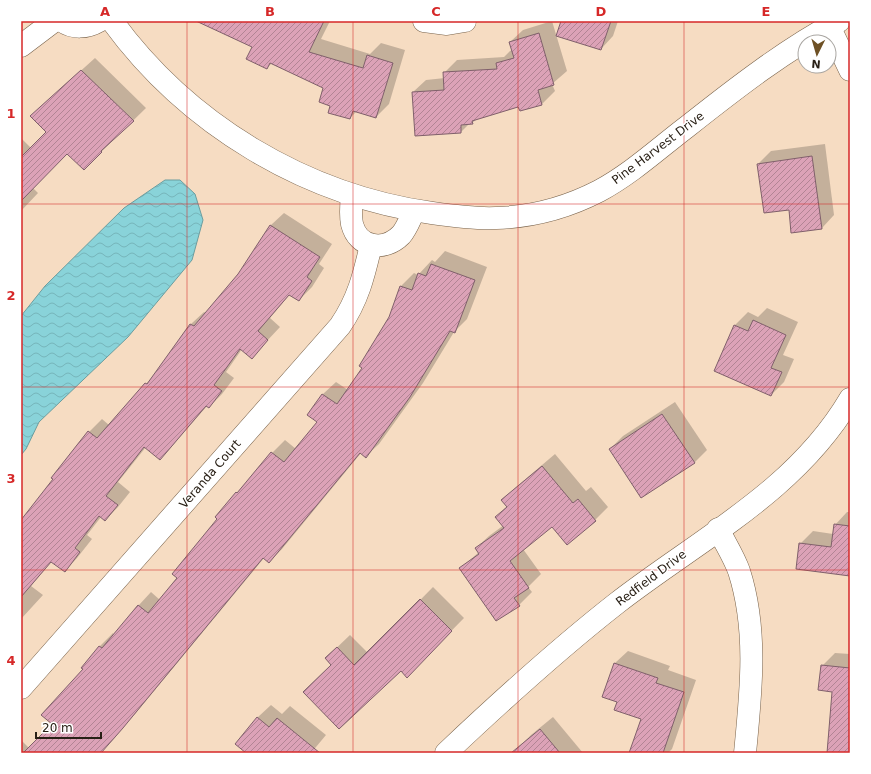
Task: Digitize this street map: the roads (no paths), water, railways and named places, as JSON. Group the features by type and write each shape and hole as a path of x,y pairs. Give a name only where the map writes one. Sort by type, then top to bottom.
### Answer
{"street":[{"path":"21,46 54,21"},
{"path":"62,21 70,26 76,27 85,27 99,21"},
{"name":"Pine Harvest Drive","path":"112,21 142,59 163,81 211,122 239,142 290,171 352,196 414,210 469,217 497,218 524,215 548,210 573,202 597,192 613,183 634,169 744,83 778,59 834,24"},
{"path":"424,21 447,24 466,21"},
{"path":"834,24 850,70"},
{"path":"352,196 351,213 355,233 362,240 371,245 382,245 396,239 406,229 414,210"},
{"name":"Veranda Court","path":"21,688 340,326 350,311 358,294 371,245"},
{"name":"Redfield Drive","path":"446,753 526,680 580,634 653,576 767,494 794,470 827,434 850,399"},
{"path":"718,530 738,569 745,594 750,625 752,665 745,753"}],"water":[{"path":"165,180 180,180 195,194 203,220 192,260 128,337 39,422 26,449 21,455 21,316 45,286 124,208"}]}
